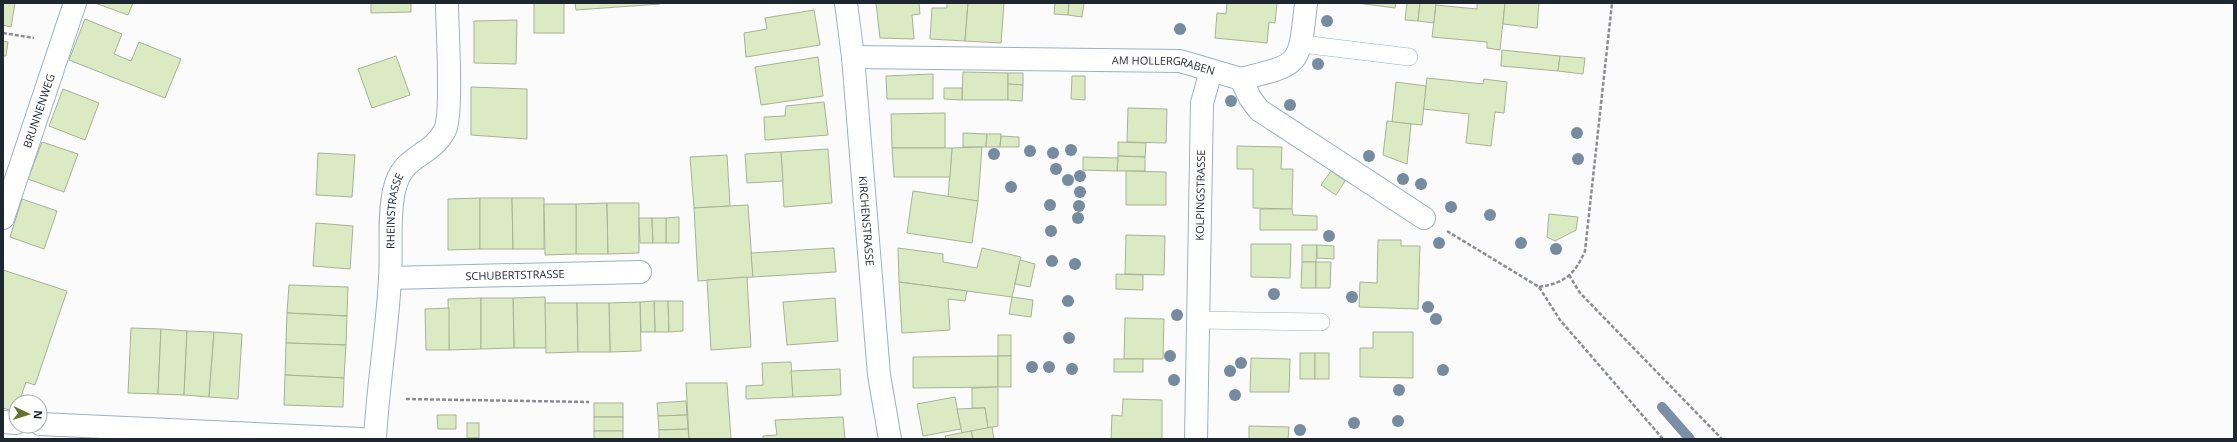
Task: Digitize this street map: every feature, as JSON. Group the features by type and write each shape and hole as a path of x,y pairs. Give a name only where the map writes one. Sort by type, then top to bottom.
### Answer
{"street":[{"name":"BRUNNENWEG","path":"3,218 75,3"},
{"name":"RHEINSTRASSE","path":"375,439 378,399 386,338 393,203 396,184 405,166 432,146 446,128 448,97 447,3"},
{"name":"KIRCHENSTRASSE","path":"846,3 853,57 879,375 890,439"},
{"path":"1306,3 1302,44 1298,54 1286,66 1264,74 1241,79 1247,94 1259,110 1424,218"},
{"name":"AM HOLLERGRABEN","path":"853,57 1180,61 1241,79"},
{"name":"KOLPINGSTRASSE","path":"1196,439 1202,103 1211,71"},
{"name":"SCHUBERTSTRASSE","path":"390,278 640,272"},
{"path":"48,424 361,439"}],"lane":[{"path":"1302,44 1409,57"},
{"path":"1198,320 1321,322"}],"path":[{"path":"1539,287 1556,284 1569,275 1579,264 1585,251 1612,3"},
{"path":"1424,218 1539,287 1560,320 1663,439"},
{"path":"1569,275 1580,293 1722,439"},
{"path":"378,399 589,402"}],"building":[{"path":"3,3 15,3 11,27 3,25"},
{"path":"95,3 133,3 128,15"},
{"path":"371,3 411,3 411,12 371,13"},
{"path":"534,3 564,3 564,33 534,33"},
{"path":"575,3 660,3 660,4 576,10"},
{"path":"876,3 919,3 920,14 912,15 914,39 880,38"},
{"path":"947,3 968,3 965,41 930,39 932,8 947,8"},
{"path":"968,3 1004,3 1001,43 965,41"},
{"path":"1055,3 1069,3 1068,15 1054,14"},
{"path":"1069,3 1084,3 1082,17 1068,15"},
{"path":"1227,3 1277,3 1275,23 1269,22 1267,43 1215,38 1217,13 1226,14"},
{"path":"1357,3 1396,3 1395,8"},
{"path":"1407,3 1420,3 1418,21 1405,20"},
{"path":"1420,3 1436,3 1434,23 1418,21"},
{"path":"1477,3 1505,3 1500,50 1487,48 1487,42 1432,37 1436,5 1477,9"},
{"path":"1505,3 1539,3 1537,28 1503,24"},
{"path":"814,10 820,45 746,57 744,33 767,29 765,18"},
{"path":"85,19 122,34 114,54 131,61 139,42 181,59 165,98 69,60"},
{"path":"517,20 516,64 474,63 474,21"},
{"path":"3,41 8,42 6,56 3,56"},
{"path":"1502,50 1560,56 1558,71 1501,66"},
{"path":"396,56 410,95 372,108 358,69"},
{"path":"1560,56 1585,58 1583,74 1558,71"},
{"path":"818,57 823,96 761,105 755,67"},
{"path":"963,72 1008,73 1008,100 962,100"},
{"path":"1008,73 1023,73 1023,85 1008,84"},
{"path":"933,74 933,99 887,99 886,76"},
{"path":"1072,76 1085,76 1085,100 1071,99"},
{"path":"1427,78 1483,84 1484,79 1507,82 1504,113 1495,112 1491,146 1466,143 1469,114 1423,109"},
{"path":"1396,82 1426,86 1422,125 1392,122"},
{"path":"1008,84 1023,85 1022,101 1008,100"},
{"path":"471,87 527,89 527,139 471,135"},
{"path":"944,88 962,88 962,100 944,99"},
{"path":"63,89 99,103 85,140 49,126"},
{"path":"824,102 828,135 765,140 764,117 785,116 786,106"},
{"path":"1128,108 1167,109 1166,143 1127,142"},
{"path":"945,113 945,148 892,148 891,114"},
{"path":"1387,121 1411,124 1407,164 1383,155"},
{"path":"963,133 987,134 986,147 963,147"},
{"path":"987,134 1001,134 1000,147 986,147"},
{"path":"1001,136 1019,137 1019,147 1000,147"},
{"path":"42,142 78,154 64,192 28,179"},
{"path":"1118,142 1146,143 1145,157 1118,156"},
{"path":"1237,146 1282,147 1281,169 1293,169 1292,209 1253,208 1253,169 1237,169"},
{"path":"982,147 978,201 948,197 952,148"},
{"path":"892,148 952,148 950,177 894,177"},
{"path":"828,149 832,203 784,207 781,152"},
{"path":"781,152 783,181 747,183 745,154"},
{"path":"318,153 355,155 352,197 316,195"},
{"path":"727,155 730,206 694,208 690,157"},
{"path":"1118,156 1145,157 1145,171 1117,171"},
{"path":"1083,157 1118,158 1117,171 1083,170"},
{"path":"1126,171 1166,172 1166,205 1126,205"},
{"path":"1331,171 1345,181 1336,195 1321,185"},
{"path":"913,191 978,201 972,243 907,233"},
{"path":"480,198 480,249 448,250 448,199"},
{"path":"480,198 512,198 513,249 480,249"},
{"path":"512,198 544,198 544,249 513,249"},
{"path":"22,199 57,211 44,249 10,237"},
{"path":"607,203 608,254 576,254 576,204"},
{"path":"607,203 639,203 639,253 608,254"},
{"path":"544,204 576,204 576,254 545,255"},
{"path":"748,205 753,277 698,281 694,208"},
{"path":"1260,209 1292,209 1293,215 1317,216 1317,230 1260,230"},
{"path":"1549,214 1578,217 1576,230 1555,241 1547,237"},
{"path":"679,217 679,243 666,243 666,218"},
{"path":"639,218 652,218 653,243 640,243"},
{"path":"652,218 666,218 666,243 653,243"},
{"path":"316,223 353,226 350,269 313,266"},
{"path":"1126,235 1165,236 1164,275 1125,274"},
{"path":"1378,240 1401,240 1401,246 1420,246 1418,309 1359,307 1360,282 1377,283"},
{"path":"1251,244 1291,244 1290,278 1251,277"},
{"path":"1302,245 1317,245 1316,262 1302,262"},
{"path":"1317,245 1334,246 1334,259 1317,258"},
{"path":"834,248 836,272 753,277 751,253"},
{"path":"898,248 943,254 943,262 977,268 982,248 1021,257 1012,297 899,282"},
{"path":"1020,260 1035,264 1030,287 1015,284"},
{"path":"1302,262 1316,262 1316,288 1301,288"},
{"path":"1316,262 1331,262 1330,288 1316,288"},
{"path":"3,270 67,291 35,385 26,382 22,394 8,394 8,410 3,408"},
{"path":"1116,274 1143,275 1143,290 1116,289"},
{"path":"747,277 751,347 711,350 707,280"},
{"path":"899,282 967,291 965,301 948,299 950,330 902,333"},
{"path":"289,285 348,287 347,316 287,313"},
{"path":"545,297 547,348 514,348 513,298"},
{"path":"1012,297 1033,300 1031,317 1009,314"},
{"path":"481,298 481,349 449,350 448,299"},
{"path":"481,298 513,298 514,348 481,349"},
{"path":"835,298 838,341 787,345 783,302"},
{"path":"654,301 668,301 669,332 655,332"},
{"path":"654,301 655,332 641,332 640,302"},
{"path":"668,301 683,301 683,331 669,332"},
{"path":"640,302 641,351 610,352 609,303"},
{"path":"545,303 577,303 578,352 546,353"},
{"path":"577,303 609,303 610,352 578,352"},
{"path":"449,308 449,350 426,350 425,309"},
{"path":"287,313 347,316 346,345 286,343"},
{"path":"1125,318 1164,319 1163,359 1124,359"},
{"path":"131,328 161,329 158,394 128,393"},
{"path":"161,329 187,331 184,395 158,394"},
{"path":"187,331 214,332 209,397 184,395"},
{"path":"214,332 242,334 238,399 209,397"},
{"path":"1373,332 1413,332 1413,378 1360,377 1360,348 1373,348"},
{"path":"998,335 1011,335 1011,356 998,356"},
{"path":"286,343 346,345 344,378 285,375"},
{"path":"1300,353 1315,353 1315,379 1300,379"},
{"path":"1315,353 1329,353 1329,379 1315,379"},
{"path":"998,356 998,387 913,388 913,357"},
{"path":"998,356 1011,356 1011,387 998,387"},
{"path":"1251,358 1290,359 1289,392 1250,392"},
{"path":"1114,359 1143,359 1143,372 1114,372"},
{"path":"791,362 793,397 746,399 746,386 763,385 762,363"},
{"path":"840,369 841,395 793,397 791,371"},
{"path":"285,375 344,378 343,407 284,405"},
{"path":"686,383 727,383 731,439 689,439"},
{"path":"998,387 998,426 988,428 985,408 972,408 972,388"},
{"path":"955,397 961,429 923,436 917,404"},
{"path":"1123,399 1162,400 1162,439 1111,439 1112,415 1122,416"},
{"path":"686,401 687,415 658,416 657,403"},
{"path":"594,403 623,403 623,417 594,417"},
{"path":"985,408 988,428 962,433 957,409"},
{"path":"437,415 456,415 456,429 438,429"},
{"path":"687,415 688,429 659,430 658,416"},
{"path":"594,417 623,417 623,431 594,431"},
{"path":"843,417 845,439 763,439 763,436 777,435 775,420"},
{"path":"467,423 479,423 479,438 467,438"},
{"path":"1249,426 1289,427 1288,439 1249,439"},
{"path":"992,427 994,439 973,439 971,431"},
{"path":"688,429 689,439 659,439 659,430"},
{"path":"594,431 623,431 623,439 594,439"},
{"path":"971,431 973,439 946,439 945,436"}],"waterway":[{"path":"1662,407 1690,439"}]}
